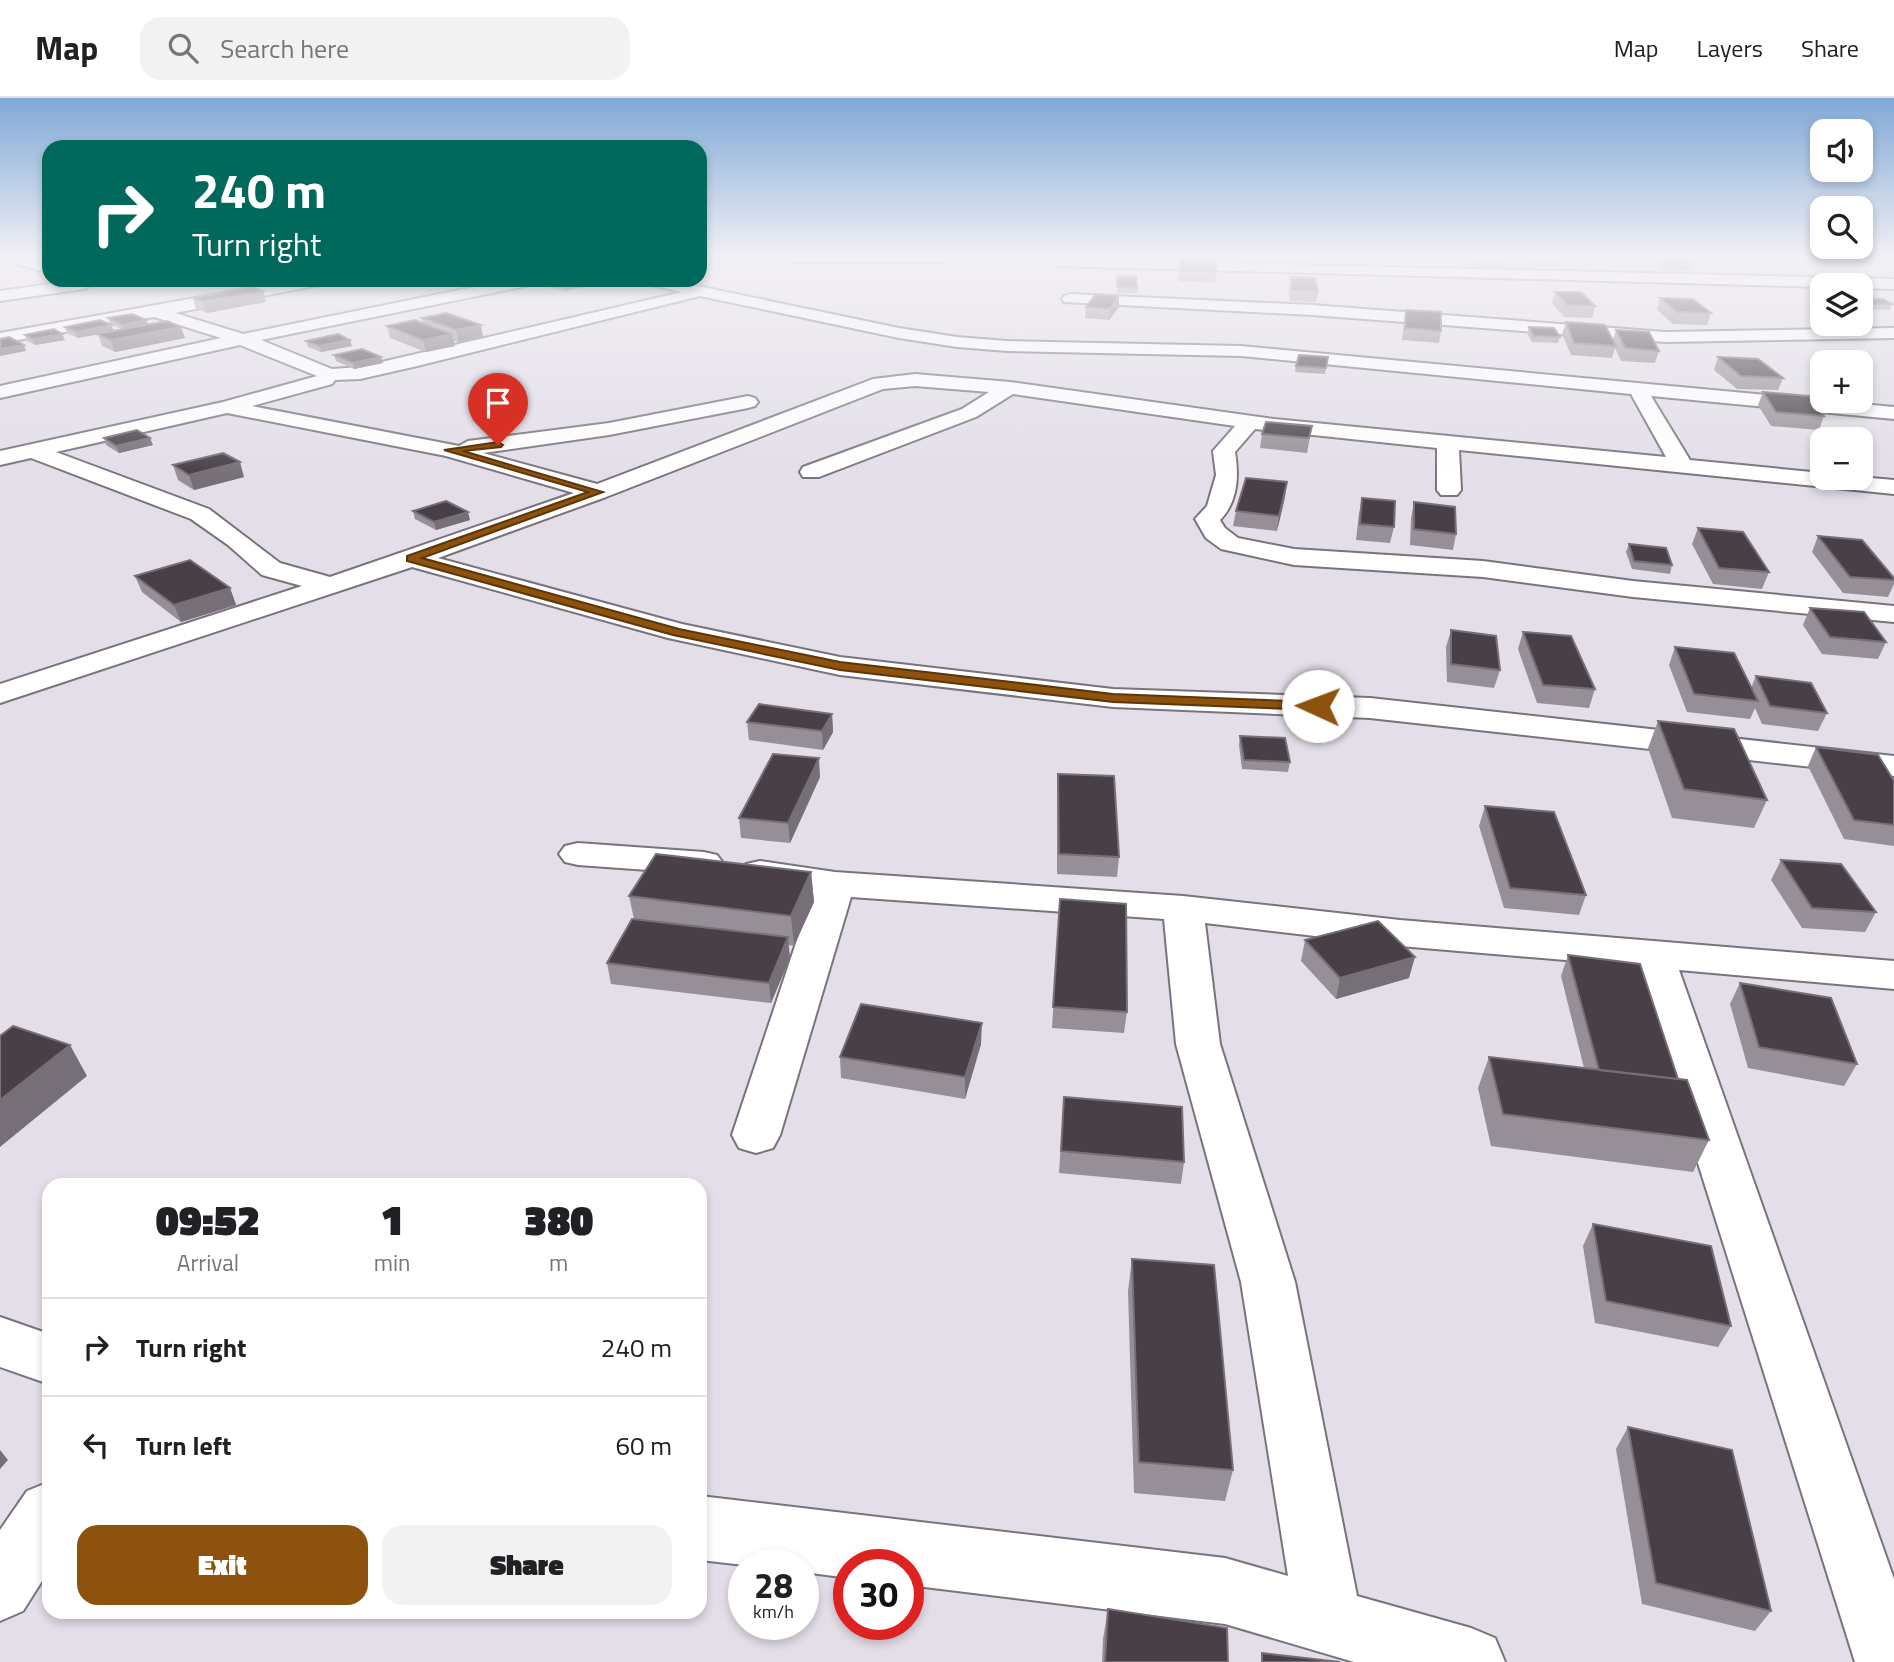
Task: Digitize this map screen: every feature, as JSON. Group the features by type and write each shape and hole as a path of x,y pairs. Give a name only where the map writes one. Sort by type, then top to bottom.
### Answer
{"street":[{"path":"0,338 43,331"},
{"path":"211,331 242,339 330,375 387,367 537,331"},
{"path":"0,392 281,331"},
{"path":"886,331 970,343 1057,362 1249,422 1894,487"},
{"path":"1588,331 1654,336 1894,334"},
{"path":"811,472 969,413 1057,362 1241,351 1894,413"},
{"path":"0,458 226,407 325,380 330,375"},
{"path":"9,684 411,559 598,492 880,383 915,380 1010,388"},
{"path":"1637,388 1682,466"},
{"path":"449,450 574,436 664,421 748,402"},
{"path":"226,407 449,450 598,492"},
{"path":"1249,422 1224,451 1227,475 1218,508 1207,519 1215,533 1230,544 1294,557 1483,569 1633,589 1894,614"},
{"path":"1448,443 1449,490"},
{"path":"34,451 200,514 237,540 271,569 330,585"},
{"path":"411,559 678,632 840,666 1113,698 1370,708 1894,766"},
{"path":"578,854 692,862 835,884 1183,908 1400,933 1894,975"},
{"path":"756,1135 835,884"},
{"path":"1183,908 1198,1044 1268,1282 1329,1621"},
{"path":"1653,955 1889,1662"},
{"path":"0,1342 42,1356"},
{"path":"0,1588 42,1524"},
{"path":"707,1529 1225,1591 1471,1662"}],"building":[{"path":"44,331 57,331 62,334 33,339 25,335"},
{"path":"113,331 159,331 110,340 97,334"},
{"path":"400,331 444,331 452,334 423,340"},
{"path":"1531,331 1556,331 1560,337 1534,336"},
{"path":"1569,331 1608,331 1616,346 1574,343"},
{"path":"1616,331 1649,332 1659,351 1625,348"},
{"path":"338,334 350,340 319,346 306,341"},
{"path":"9,337 24,345 0,349 0,339"},
{"path":"362,349 381,357 353,363 334,355"},
{"path":"1299,355 1328,357 1326,368 1296,366"},
{"path":"1718,357 1758,359 1783,378 1741,376"},
{"path":"1763,392 1809,396 1810,413 1822,413 1824,416 1776,412"},
{"path":"1266,422 1312,426 1309,438 1262,434"},
{"path":"137,430 150,438 116,446 104,438"},
{"path":"223,453 240,462 189,475 173,465"},
{"path":"1246,478 1287,482 1279,516 1236,511"},
{"path":"1362,498 1395,501 1394,527 1360,524"},
{"path":"446,501 468,512 434,522 413,511"},
{"path":"1414,502 1455,507 1456,534 1414,529"},
{"path":"1698,528 1743,532 1769,572 1719,568"},
{"path":"1818,536 1862,540 1894,580 1850,577"},
{"path":"1629,544 1666,548 1672,565 1634,561"},
{"path":"190,560 230,588 174,605 135,576"},
{"path":"1810,608 1864,612 1886,642 1830,637"},
{"path":"1451,630 1496,636 1500,670 1451,664"},
{"path":"1523,632 1571,636 1595,689 1543,685"},
{"path":"1675,647 1734,653 1758,701 1694,694"},
{"path":"1756,676 1811,683 1827,713 1770,706"},
{"path":"759,704 832,714 822,731 747,722"},
{"path":"1658,721 1734,729 1767,800 1684,789"},
{"path":"1240,736 1285,738 1290,762 1244,760"},
{"path":"1816,747 1878,755 1894,781 1894,825 1854,820"},
{"path":"773,754 819,758 788,823 739,818"},
{"path":"1058,774 1114,776 1119,857 1059,854"},
{"path":"1485,806 1554,812 1586,895 1510,888"},
{"path":"656,854 811,872 791,916 629,896"},
{"path":"1781,860 1841,864 1876,912 1812,908"},
{"path":"1060,899 1126,904 1127,1012 1053,1007"},
{"path":"632,919 788,937 769,983 607,963"},
{"path":"1378,921 1415,957 1340,978 1305,940"},
{"path":"1568,955 1640,964 1678,1079 1599,1070"},
{"path":"1740,983 1831,998 1857,1064 1759,1047"},
{"path":"861,1004 982,1023 965,1077 840,1057"},
{"path":"13,1026 70,1045 0,1100 0,1036"},
{"path":"1489,1057 1687,1080 1709,1140 1503,1114"},
{"path":"1064,1097 1182,1107 1184,1162 1061,1151"},
{"path":"1593,1224 1711,1246 1731,1326 1606,1301"},
{"path":"1132,1259 1214,1265 1233,1470 1139,1462"},
{"path":"1628,1427 1732,1450 1771,1611 1656,1583"},
{"path":"1108,1609 1227,1628 1228,1662 1105,1662"},
{"path":"1262,1653 1340,1662 1262,1662"}],"route":[{"path":"498,445 449,450 598,492 411,559 678,632 840,666 1113,698 1318,706"}]}
